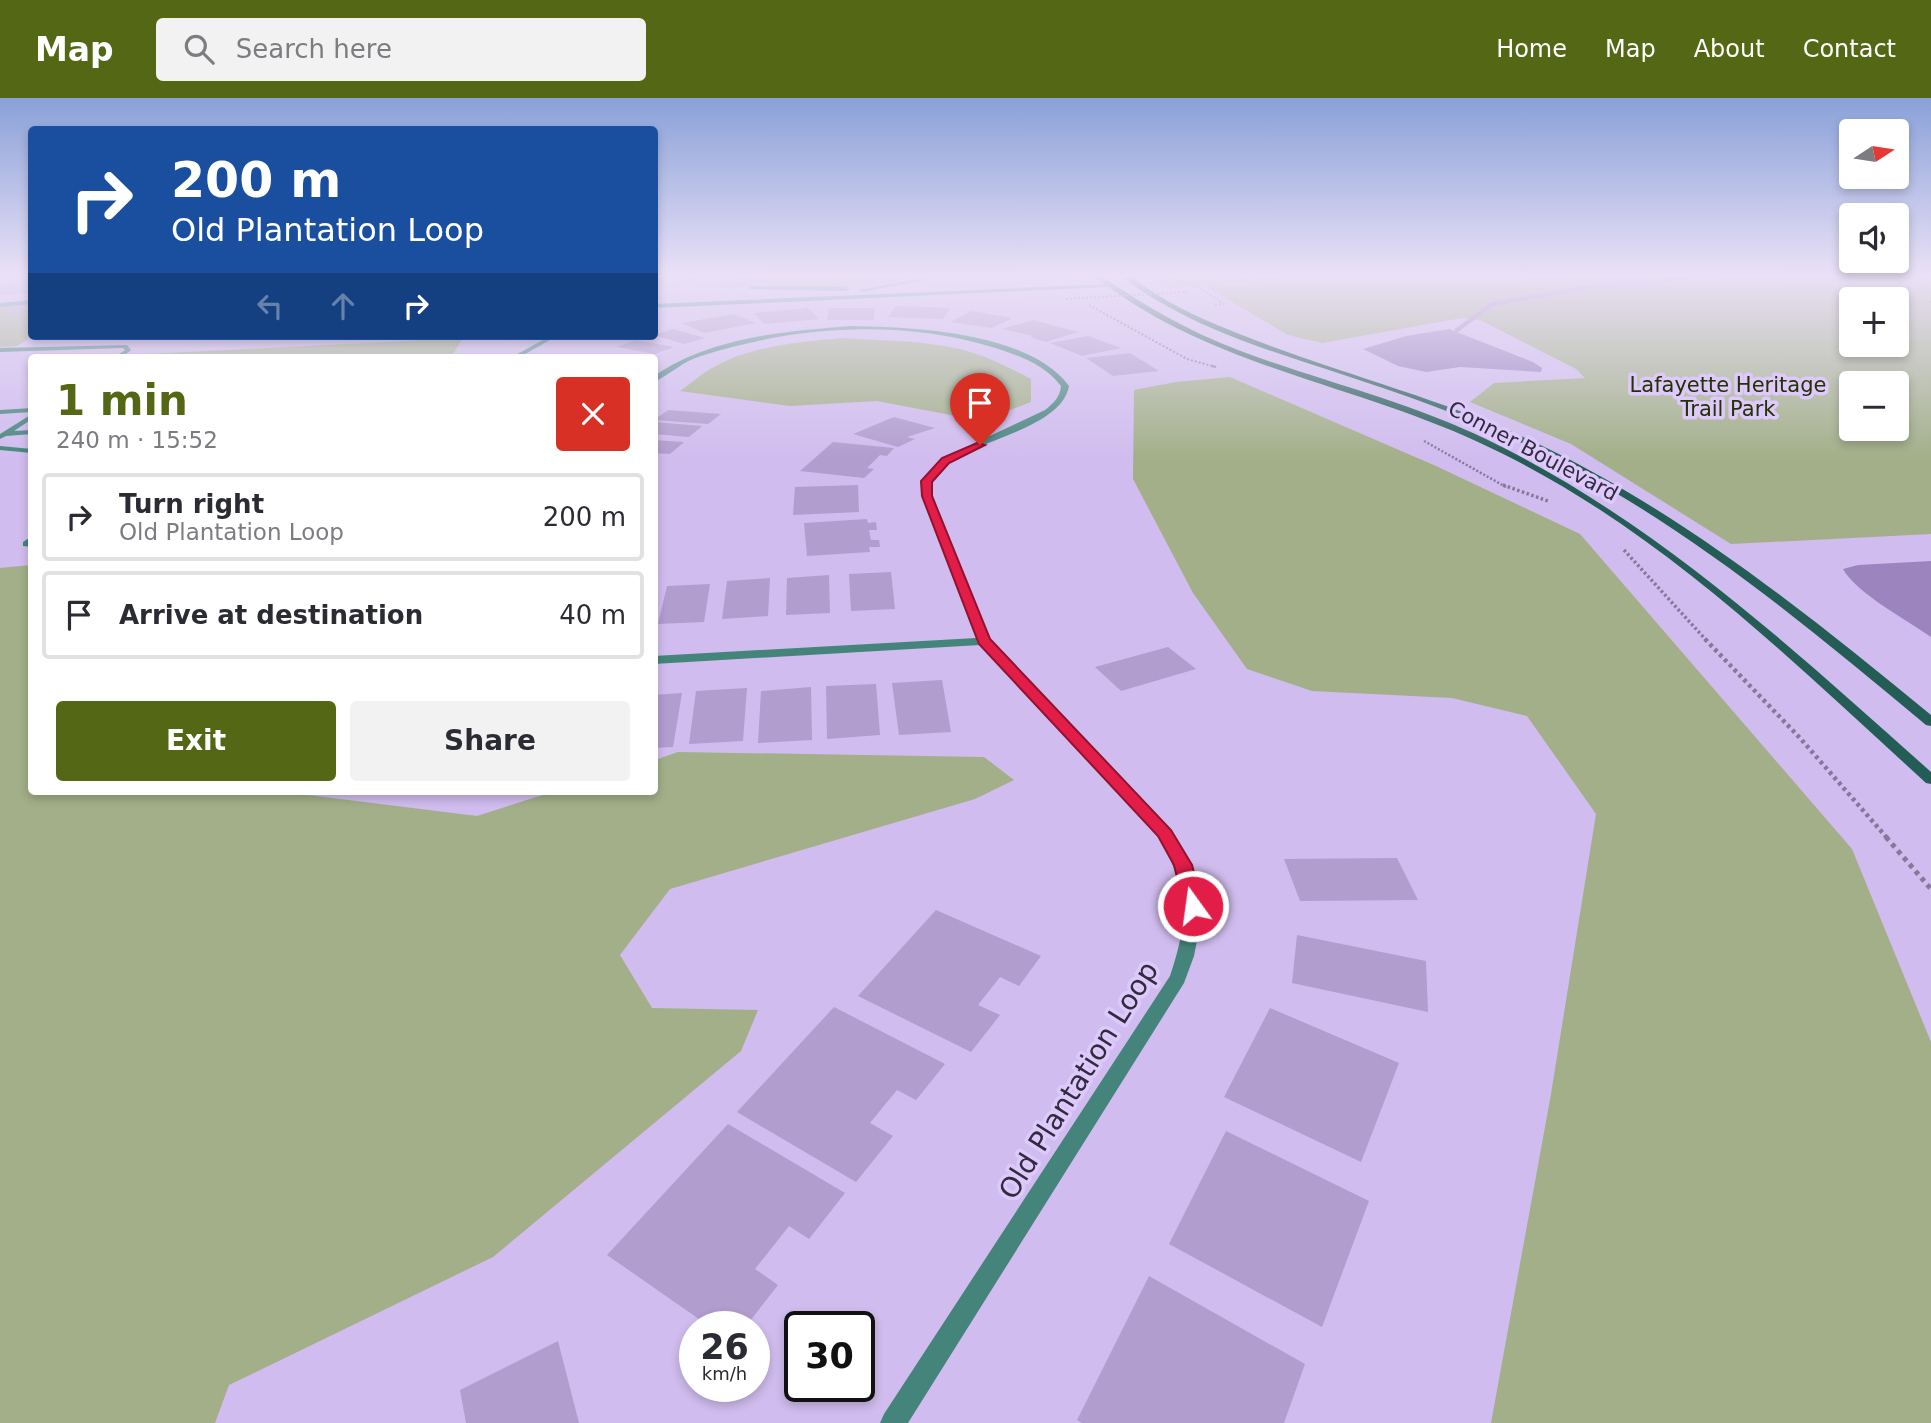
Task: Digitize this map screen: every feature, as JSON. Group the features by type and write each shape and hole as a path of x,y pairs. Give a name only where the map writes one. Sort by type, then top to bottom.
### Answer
{"main road":[{"name":"Conner Boulevard","path":"1196,336 1362,393 1483,441 1602,506 1668,550 1719,591 1931,780"},
{"name":"Conner Boulevard","path":"1236,336 1441,407 1526,442 1598,477 1729,559 1931,722"}],"street":[{"name":"Old Plantation Loop","path":"658,378 693,356 744,342 780,336"},
{"name":"Old Plantation Loop","path":"894,1423 1178,978 1192,940 1193,906 1183,865 1165,834 983,641 927,496 926,481 946,460 1048,412 1064,396 1065,386 1046,366 986,341 955,336"},
{"path":"658,660 983,641"}],"lane":[{"path":"521,354 547,340"},
{"path":"0,349 106,344 125,346 128,350 122,354"},
{"path":"0,412 28,410"},
{"path":"3,436 28,419"},
{"path":"3,436 28,433"},
{"path":"0,448 28,450"}],"path":[{"path":"1144,336 1187,359 1227,369"},
{"path":"1415,435 1511,490 1548,501"},
{"path":"1617,540 1648,579 1800,738 1931,889"}],"green space":[{"path":"0,336 28,336 28,339 17,346 0,347"},
{"name":"Lafayette Heritage Trail Park","path":"1292,336 1362,336 1322,343"},
{"name":"Lafayette Heritage Trail Park","path":"1511,336 1839,336 1839,357 1909,357 1909,336 1931,336 1931,534 1731,544 1571,444 1470,402 1494,383 1585,378 1576,369"},
{"path":"844,338 931,344 978,355 1031,379 1031,402 982,421 877,401 790,406 680,391 711,368 746,353"},
{"path":"424,340 462,340 453,354 149,354"},
{"path":"1230,377 1436,466 1580,534 1852,849 1931,1042 1931,1423 1491,1423 1551,1094 1596,814 1527,716 1452,698 1312,691 1247,669 1193,593 1133,479 1134,390 1176,382"},
{"path":"28,565 28,795 308,795 477,816 543,795 658,795 658,759 678,752 984,757 1014,780 975,799 670,889 620,955 652,1008 758,1010 741,1051 493,1257 229,1385 215,1423 0,1423 0,568"}],"shaded area":[{"path":"1406,336 1466,336 1533,362 1542,368 1541,372 1460,367 1426,372 1398,366 1363,349"},
{"path":"1931,561 1931,637 1870,597 1843,569 1858,565"}],"building":[{"path":"658,336 658,336 705,338 684,344"},
{"path":"1066,336 1046,342 1030,337"},
{"path":"1088,336 1121,348 1082,356 1050,343"},
{"path":"635,340 674,347 655,354 617,347"},
{"path":"1130,353 1159,371 1113,376 1086,358"},
{"path":"668,410 721,414 708,424 658,420 658,417"},
{"path":"894,417 935,428 907,437 915,439 898,447 853,434"},
{"path":"658,422 702,426 689,437 658,434"},
{"path":"658,440 684,442 670,454 658,453"},
{"path":"833,442 894,448 887,456 880,455 867,468 874,469 864,478 800,471"},
{"path":"858,485 859,512 793,515 795,487"},
{"path":"867,519 868,523 876,522 877,530 869,530 871,540 879,540 880,547 869,547 870,552 807,556 804,523"},
{"path":"891,572 895,609 851,611 849,574"},
{"path":"829,575 830,613 786,615 787,578"},
{"path":"770,578 768,616 722,619 727,581"},
{"path":"710,584 704,622 658,624 667,586"},
{"path":"1168,647 1196,669 1121,691 1095,667"},
{"path":"942,680 951,732 899,735 892,683"},
{"path":"876,684 880,735 827,739 826,686"},
{"path":"811,687 812,740 758,743 761,691"},
{"path":"747,688 743,741 689,744 696,691"},
{"path":"682,693 673,747 658,748 658,695"},
{"path":"1397,858 1418,900 1300,901 1284,859"},
{"path":"936,910 1041,956 1019,986 1000,977 978,1005 1000,1015 971,1052 858,996"},
{"path":"1297,935 1426,961 1428,1012 1292,983"},
{"path":"834,1007 945,1064 916,1100 897,1090 870,1123 893,1136 856,1182 737,1112"},
{"path":"1270,1008 1399,1063 1361,1162 1224,1097"},
{"path":"728,1124 845,1193 809,1239 789,1226 755,1269 778,1285 758,1311 687,1311 607,1255"},
{"path":"1226,1131 1369,1201 1322,1327 1169,1244"},
{"path":"1149,1276 1305,1364 1284,1423 1082,1423 1077,1420"},
{"path":"558,1341 579,1423 466,1423 460,1390"}],"route":[{"path":"980,445 946,460 926,481 927,496 983,641 1165,834 1183,865 1193,906"}]}
